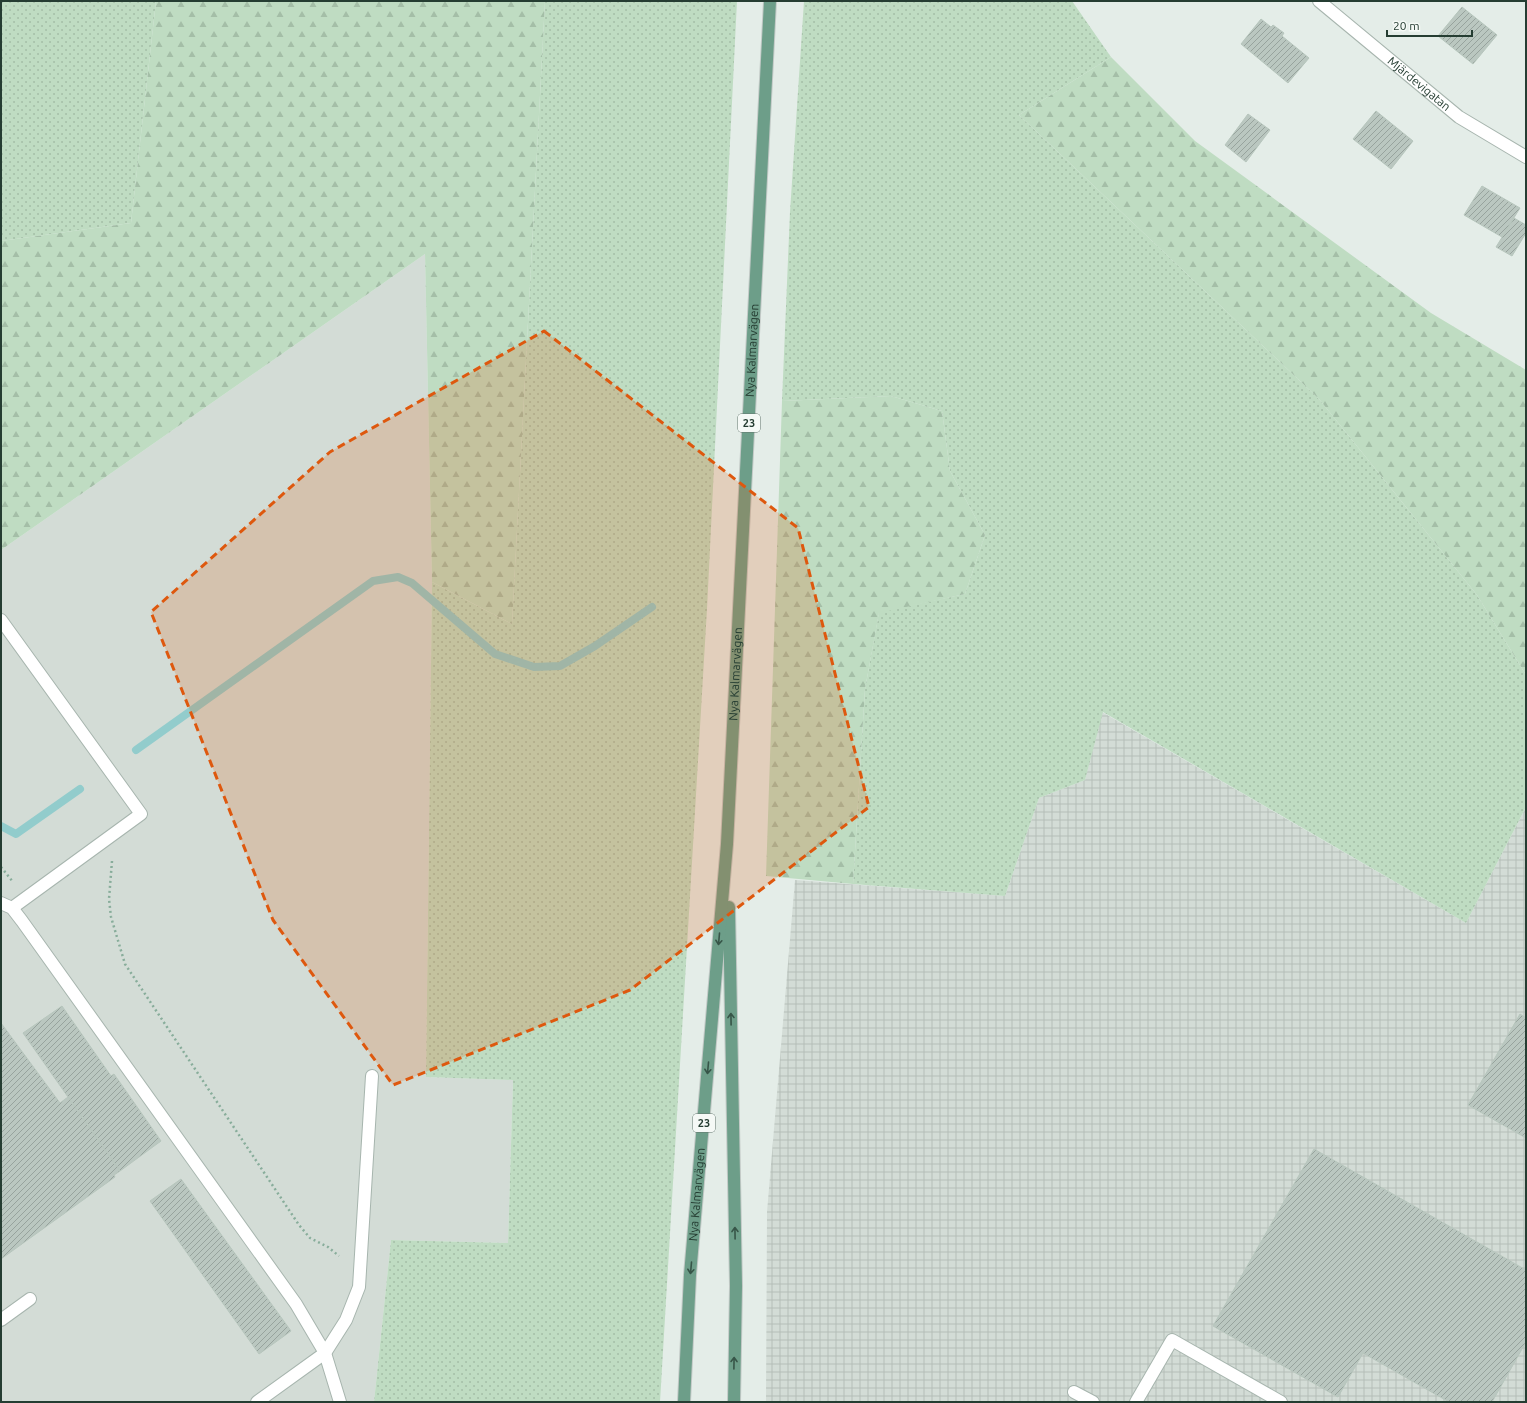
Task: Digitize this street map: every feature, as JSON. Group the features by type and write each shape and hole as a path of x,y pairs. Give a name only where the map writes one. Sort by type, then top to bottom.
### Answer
{"main road":[{"name":"Nya Kalmarvägen","path":"684,1402 691,1267 727,844 770,1"},
{"name":"Nya Kalmarvägen","path":"727,844 736,1286 734,1402"}],"street":[{"name":"Mjärdevigatan","path":"1319,1 1459,117 1526,157"},
{"path":"1,620 141,814 104,841 7,906 296,1304 325,1353 340,1402"},
{"path":"257,1402 325,1353 346,1320 359,1287 372,1076"},
{"path":"1,1320 30,1299"},
{"path":"1136,1402 1172,1340 1281,1402"},
{"path":"1074,1392 1093,1402"}],"path":[{"path":"104,841 112,855 112,873 109,899 111,917 125,964 299,1225 310,1238 328,1247 345,1260 359,1287"}],"highlighted area":[{"path":"544,331 798,528 869,807 630,990 393,1085 273,920 151,612 330,452"}],"shaded area":[{"path":"425,254 432,582 426,1077 513,1080 508,1243 391,1240 374,1402 1,1402 1,550"},
{"path":"1102,712 1466,923 1526,807 1526,1402 766,1402 767,1212 795,880 1005,896 1039,798 1085,780"}],"green space":[{"path":"1,1 156,1 131,223 1,241"},
{"path":"156,1 545,1 512,624 432,582 425,254 1,550 1,241 131,223"},
{"path":"545,1 737,1 707,609 660,1402 374,1402 391,1240 508,1243 513,1080 426,1077 432,582 512,624"},
{"path":"804,1 1072,1 1111,57 1019,115 1319,399 1477,595 1526,675 1526,807 1466,923 1103,712 1085,780 1039,798 1005,896 853,884 865,689 879,612 965,594 985,535 950,471 942,411 891,396 782,401 790,212"},
{"path":"1111,57 1195,141 1431,313 1526,370 1526,675 1477,595 1319,399 1019,115"},
{"path":"891,396 942,411 950,471 985,535 965,594 879,613 865,689 853,884 766,876 782,401"}],"building":[{"path":"1462,7 1497,35 1473,64 1438,36"},
{"path":"1261,19 1271,27 1273,25 1284,33 1282,36 1309,58 1288,83 1241,44"},
{"path":"1376,111 1413,141 1391,169 1353,139"},
{"path":"1248,114 1270,130 1246,162 1225,145"},
{"path":"1482,186 1520,208 1502,237 1464,215"},
{"path":"1514,218 1526,225 1526,233 1512,256 1496,247"},
{"path":"62,1006 111,1076 114,1074 161,1141 120,1171 23,1033"},
{"path":"1520,1014 1526,1018 1526,1138 1468,1105"},
{"path":"1,1023 60,1103 68,1097 120,1171 114,1175 115,1177 1,1259"},
{"path":"1314,1149 1526,1270 1526,1342 1492,1402 1449,1402 1363,1353 1338,1397 1213,1326"},
{"path":"181,1179 291,1331 259,1354 150,1201"}],"waterway":[{"path":"136,750 373,581 398,577 412,583 495,654 534,667 560,666 595,646 652,607"},
{"path":"1,826 16,834 80,789"}]}
